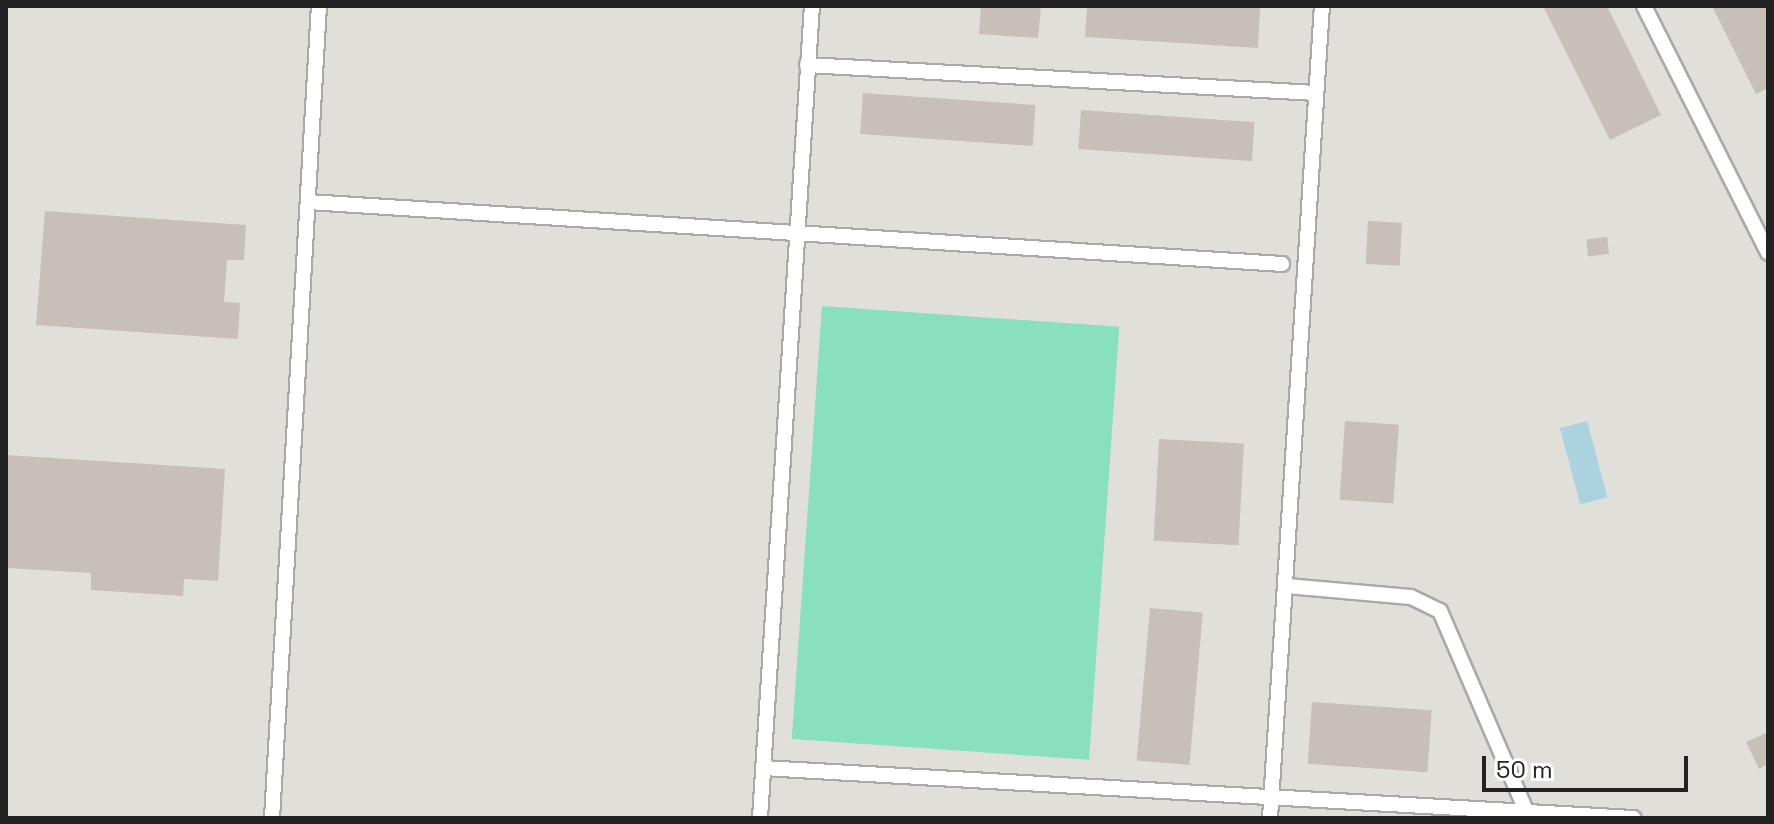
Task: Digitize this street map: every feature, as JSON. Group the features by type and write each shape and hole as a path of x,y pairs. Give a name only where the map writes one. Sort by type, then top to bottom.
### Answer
{"lane":[{"path":"272,818 319,6"},
{"path":"760,818 812,6"},
{"path":"1270,818 1322,6"},
{"path":"1644,6 1768,253"},
{"path":"807,65 1316,93"},
{"path":"308,202 1282,264"},
{"path":"1287,586 1411,597 1440,611 1528,814"},
{"path":"763,768 1634,818"}],"shaded area":[{"path":"6,6 1768,6 1768,818 6,818"}],"green space":[{"path":"822,306 1119,327 1089,760 792,739"}],"water":[{"path":"1587,421 1607,497 1580,505 1560,428"}],"building":[{"path":"981,6 1041,6 1038,38 979,34"},
{"path":"1087,6 1260,8 1258,48 1085,37"},
{"path":"1543,6 1607,6 1661,115 1610,140"},
{"path":"1712,6 1768,6 1768,88 1756,94"},
{"path":"863,93 1036,105 1033,146 860,134"},
{"path":"1081,110 1255,122 1252,161 1078,149"},
{"path":"45,211 246,225 244,260 227,260 224,302 240,303 238,339 36,325"},
{"path":"1368,221 1402,223 1400,266 1366,264"},
{"path":"1607,237 1609,254 1588,256 1586,240"},
{"path":"1345,421 1399,425 1393,504 1339,500"},
{"path":"1159,439 1244,443 1239,545 1154,541"},
{"path":"6,455 225,469 218,581 184,579 183,596 91,590 91,573 6,568"},
{"path":"1150,608 1203,613 1189,765 1137,760"},
{"path":"1312,702 1432,710 1427,772 1308,764"},
{"path":"1766,733 1768,764 1759,769 1746,742"}]}
